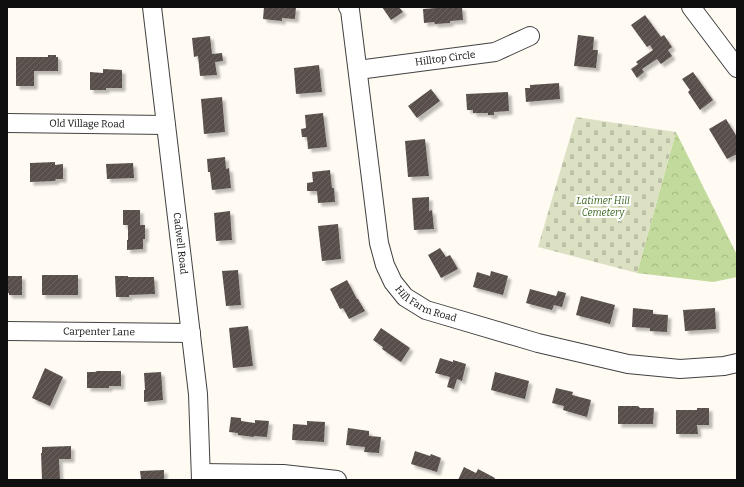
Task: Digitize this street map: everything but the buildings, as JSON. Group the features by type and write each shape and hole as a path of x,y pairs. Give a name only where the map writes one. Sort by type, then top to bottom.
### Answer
{"street":[{"name":"Cadwell Road","path":"152,7 198,394 201,476"},
{"name":"Hill Farm Road","path":"348,7 350,10 358,70 378,243 385,265 393,282 406,297 426,310 538,343 628,364 680,369 724,366 737,363"},
{"path":"692,7 737,68"},
{"name":"Hilltop Circle","path":"358,70 495,52 530,36"},
{"name":"Old Village Road","path":"7,123 166,125"},
{"name":"Carpenter Lane","path":"7,331 191,333"},
{"path":"201,476 283,474 337,480"}],"green space":[{"name":"Latimer Hill Cemetery","path":"576,117 676,132 637,273 538,247"},
{"path":"676,132 737,255 737,277 713,282 637,273"}]}
